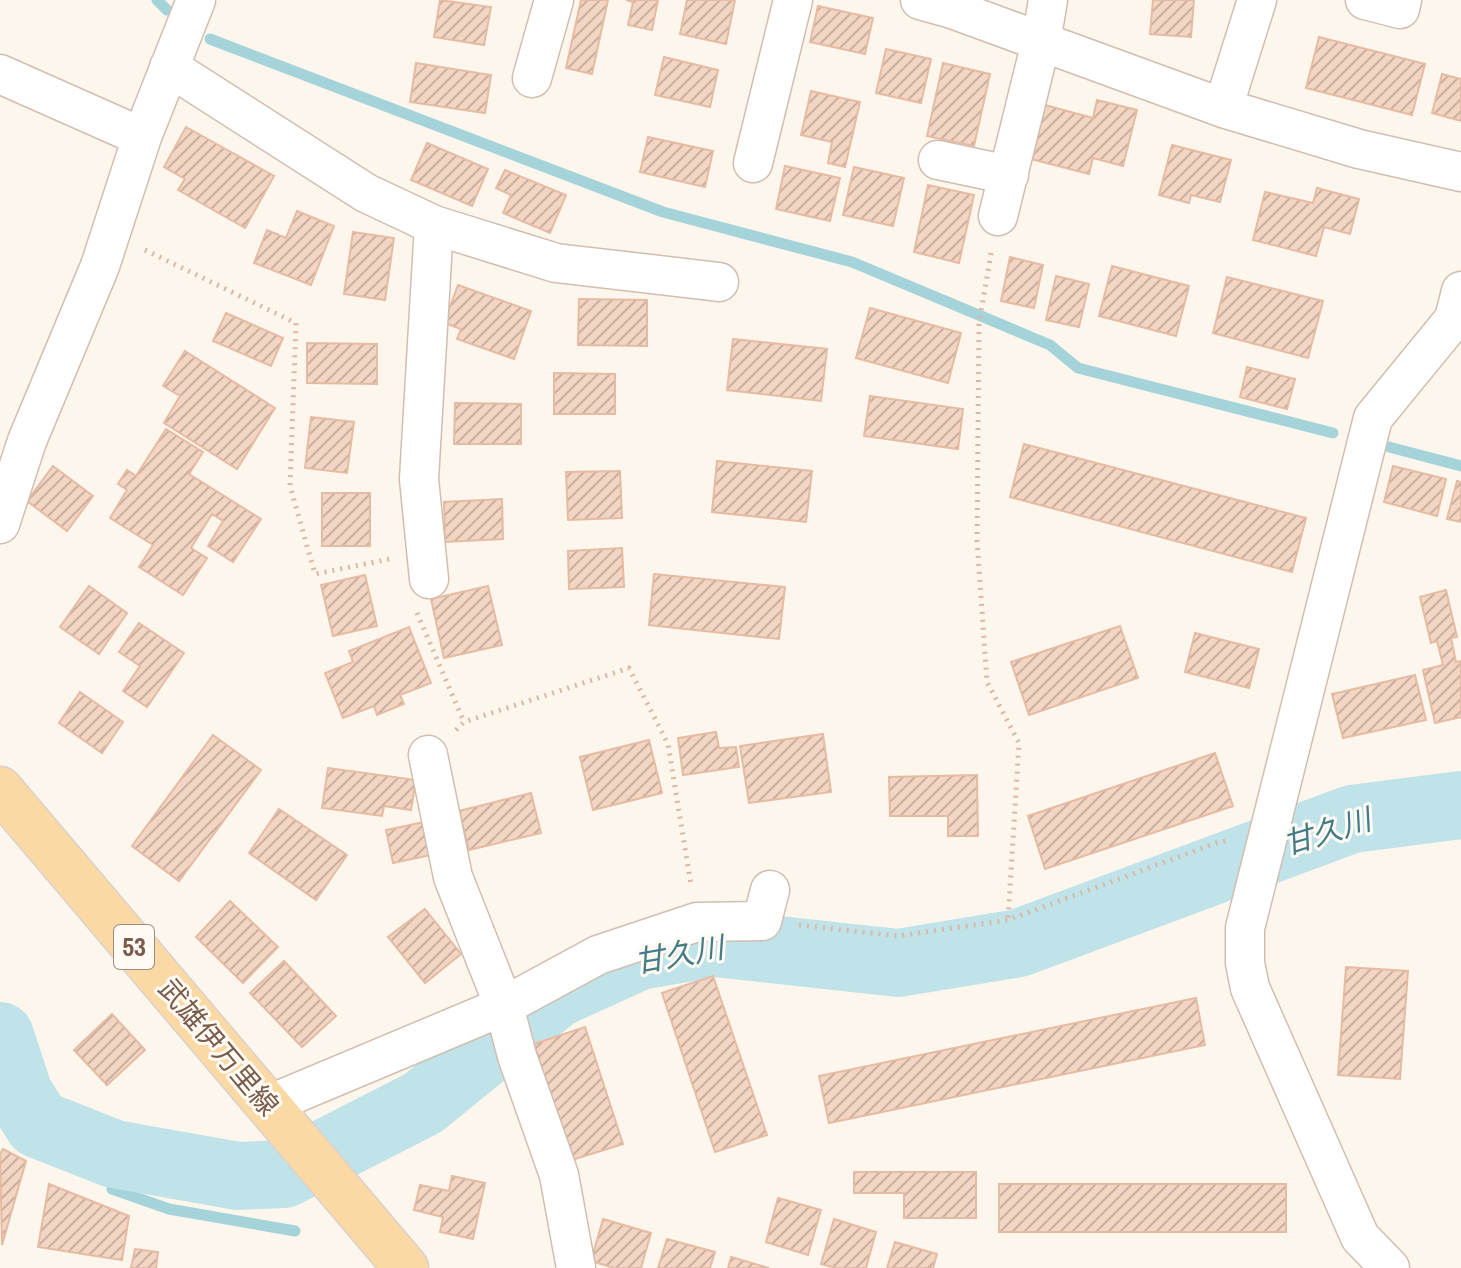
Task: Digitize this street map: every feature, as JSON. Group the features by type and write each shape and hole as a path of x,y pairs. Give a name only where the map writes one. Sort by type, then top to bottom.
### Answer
{"main road":[{"name":"武雄伊万里線","path":"0,789 406,1268"}],"street":[{"path":"0,524 27,441 100,266 142,137 196,0"},
{"path":"532,78 554,0"},
{"path":"753,163 793,0"},
{"path":"920,0 1223,108 1359,149 1461,172"},
{"path":"998,216 1041,42 1048,0"},
{"path":"1223,108 1257,0"},
{"path":"1365,0 1400,9 1402,0"},
{"path":"169,67 366,193 434,225 556,263 719,282"},
{"path":"0,74 142,137"},
{"path":"938,160 1009,175"},
{"path":"428,566 419,479 434,225"},
{"path":"1390,1268 1360,1237 1250,988 1245,963 1245,928 1373,418 1454,319 1461,291"},
{"path":"428,755 453,877 504,1006 517,1056 559,1175 576,1268"},
{"path":"268,1105 504,1006 598,955 697,922 766,906"}],"path":[{"path":"998,216 979,324 977,540 987,682 1019,743 1008,920"},
{"path":"110,233 296,323 290,486 315,574 428,566 414,607 464,722"},
{"path":"428,755 464,722 629,668 668,744 697,922"},
{"path":"766,906 898,936 1008,920 1216,843 1267,833"}],"building":[{"path":"440,0 491,7 484,45 434,37"},
{"path":"581,0 608,0 592,74 566,68"},
{"path":"626,0 658,0 652,30 628,25 633,2"},
{"path":"687,0 735,0 726,44 680,34"},
{"path":"1153,0 1194,0 1191,37 1150,34"},
{"path":"818,6 873,18 865,54 810,42"},
{"path":"1319,37 1425,64 1412,115 1306,88"},
{"path":"886,49 931,59 921,103 876,93"},
{"path":"664,57 718,70 710,107 655,95"},
{"path":"416,63 491,75 485,113 410,102"},
{"path":"943,63 990,74 974,146 927,136"},
{"path":"1442,74 1461,79 1461,121 1432,113"},
{"path":"811,91 860,102 845,167 828,163 832,142 801,135"},
{"path":"1097,100 1137,110 1123,166 1093,158 1089,174 1031,159 1045,105 1093,118"},
{"path":"186,127 274,176 245,228 178,190 185,179 164,167"},
{"path":"648,137 713,151 705,187 640,172"},
{"path":"427,143 488,169 472,206 411,180"},
{"path":"1172,145 1231,160 1220,202 1191,195 1189,203 1159,195"},
{"path":"785,166 840,178 830,221 776,209"},
{"path":"854,167 904,178 893,226 843,215"},
{"path":"505,170 566,195 550,233 503,213 511,195 496,188"},
{"path":"928,185 974,195 959,263 914,252"},
{"path":"1317,188 1359,199 1350,234 1324,227 1316,256 1253,240 1265,192 1313,203"},
{"path":"297,211 334,226 311,285 254,263 267,230 286,238"},
{"path":"353,232 394,238 385,300 344,294"},
{"path":"1010,257 1043,265 1034,308 1001,301"},
{"path":"1112,266 1189,286 1176,336 1099,316"},
{"path":"1056,276 1089,284 1079,327 1046,320"},
{"path":"1227,277 1323,301 1308,358 1213,333"},
{"path":"458,285 531,311 514,359 457,339 461,329 444,323"},
{"path":"579,299 647,300 647,346 578,345"},
{"path":"870,308 961,333 948,383 856,358"},
{"path":"226,313 283,338 271,366 213,341"},
{"path":"733,339 827,349 821,401 727,390"},
{"path":"307,343 377,344 377,384 307,383"},
{"path":"185,351 275,408 237,469 164,423 180,396 163,386"},
{"path":"1247,367 1295,379 1287,409 1240,397"},
{"path":"554,373 615,374 615,414 554,414"},
{"path":"870,396 963,409 958,449 864,436"},
{"path":"455,403 521,404 521,444 454,444"},
{"path":"311,417 354,422 347,473 305,468"},
{"path":"166,429 203,452 189,474 261,519 233,562 208,546 223,521 212,514 191,548 207,558 183,595 139,567 153,545 110,518 127,490 118,484 127,470 136,476"},
{"path":"1024,444 1306,518 1292,572 1010,497"},
{"path":"717,461 812,471 806,522 712,512"},
{"path":"53,466 93,496 67,531 27,501"},
{"path":"1393,466 1446,479 1437,516 1384,502"},
{"path":"620,471 622,518 568,520 566,472"},
{"path":"1457,481 1461,482 1461,522 1447,519"},
{"path":"322,493 370,493 370,546 322,546"},
{"path":"502,499 503,539 445,542 444,502"},
{"path":"622,548 624,587 569,589 568,551"},
{"path":"654,574 785,587 779,639 649,625"},
{"path":"365,575 377,626 333,636 321,585"},
{"path":"89,586 127,613 99,654 60,627"},
{"path":"488,586 502,645 444,658 431,599"},
{"path":"1446,590 1457,637 1451,638 1456,662 1461,661 1461,717 1435,723 1423,670 1443,665 1437,641 1431,643 1420,597"},
{"path":"139,623 184,653 147,707 123,691 140,666 119,652"},
{"path":"1120,626 1138,678 1029,715 1011,662"},
{"path":"409,627 431,683 400,695 404,704 377,715 374,706 343,718 325,673 353,662 349,651"},
{"path":"1195,633 1259,649 1249,688 1185,672"},
{"path":"1415,675 1426,720 1343,738 1332,694"},
{"path":"80,692 123,722 102,753 59,723"},
{"path":"716,732 719,748 736,747 739,767 683,775 678,738"},
{"path":"823,734 831,792 749,803 740,746"},
{"path":"213,735 261,770 179,881 132,846"},
{"path":"649,740 662,793 593,810 580,757"},
{"path":"1215,753 1233,806 1045,869 1028,816"},
{"path":"328,768 416,780 411,810 384,806 382,816 322,808"},
{"path":"977,775 978,836 948,836 948,816 890,816 889,777"},
{"path":"531,793 541,833 469,850 459,811"},
{"path":"279,809 347,855 316,900 249,853"},
{"path":"424,822 431,855 393,863 386,830"},
{"path":"230,901 278,947 243,983 196,937"},
{"path":"425,909 461,954 425,983 388,937"},
{"path":"284,961 336,1016 302,1047 250,993"},
{"path":"1346,967 1408,971 1400,1079 1338,1075"},
{"path":"713,976 767,1135 715,1152 662,993"},
{"path":"1196,998 1205,1045 829,1123 819,1076"},
{"path":"112,1014 145,1050 107,1085 74,1050"},
{"path":"585,1027 623,1144 572,1160 534,1044"},
{"path":"3,1149 26,1161 2,1245 0,1154"},
{"path":"854,1172 976,1172 976,1218 904,1218 904,1193 854,1193"},
{"path":"452,1176 485,1183 473,1239 440,1232 443,1217 414,1210 420,1185 449,1191"},
{"path":"49,1184 129,1216 122,1260 38,1247"},
{"path":"999,1184 1286,1184 1286,1232 999,1232"},
{"path":"778,1198 821,1210 808,1255 766,1242"},
{"path":"603,1219 651,1233 641,1268 614,1268 591,1261"},
{"path":"834,1219 876,1232 866,1268 836,1268 821,1264"},
{"path":"667,1239 715,1252 710,1268 658,1268"},
{"path":"895,1242 937,1254 933,1268 887,1268"},
{"path":"135,1249 158,1252 156,1268 131,1268"},
{"path":"731,1257 769,1268 728,1268"}],"waterway":[{"path":"157,0 167,10"},
{"path":"210,39 663,212 852,262 1050,345 1078,368 1333,433"},
{"path":"1389,447 1461,466"},
{"name":"甘久川","path":"0,1036 19,1094 38,1124 114,1154 238,1176 284,1174 423,1103 556,994 639,956 715,943 898,963 1019,943 1352,819 1461,805"},
{"path":"112,1189 169,1209 295,1231"}]}
